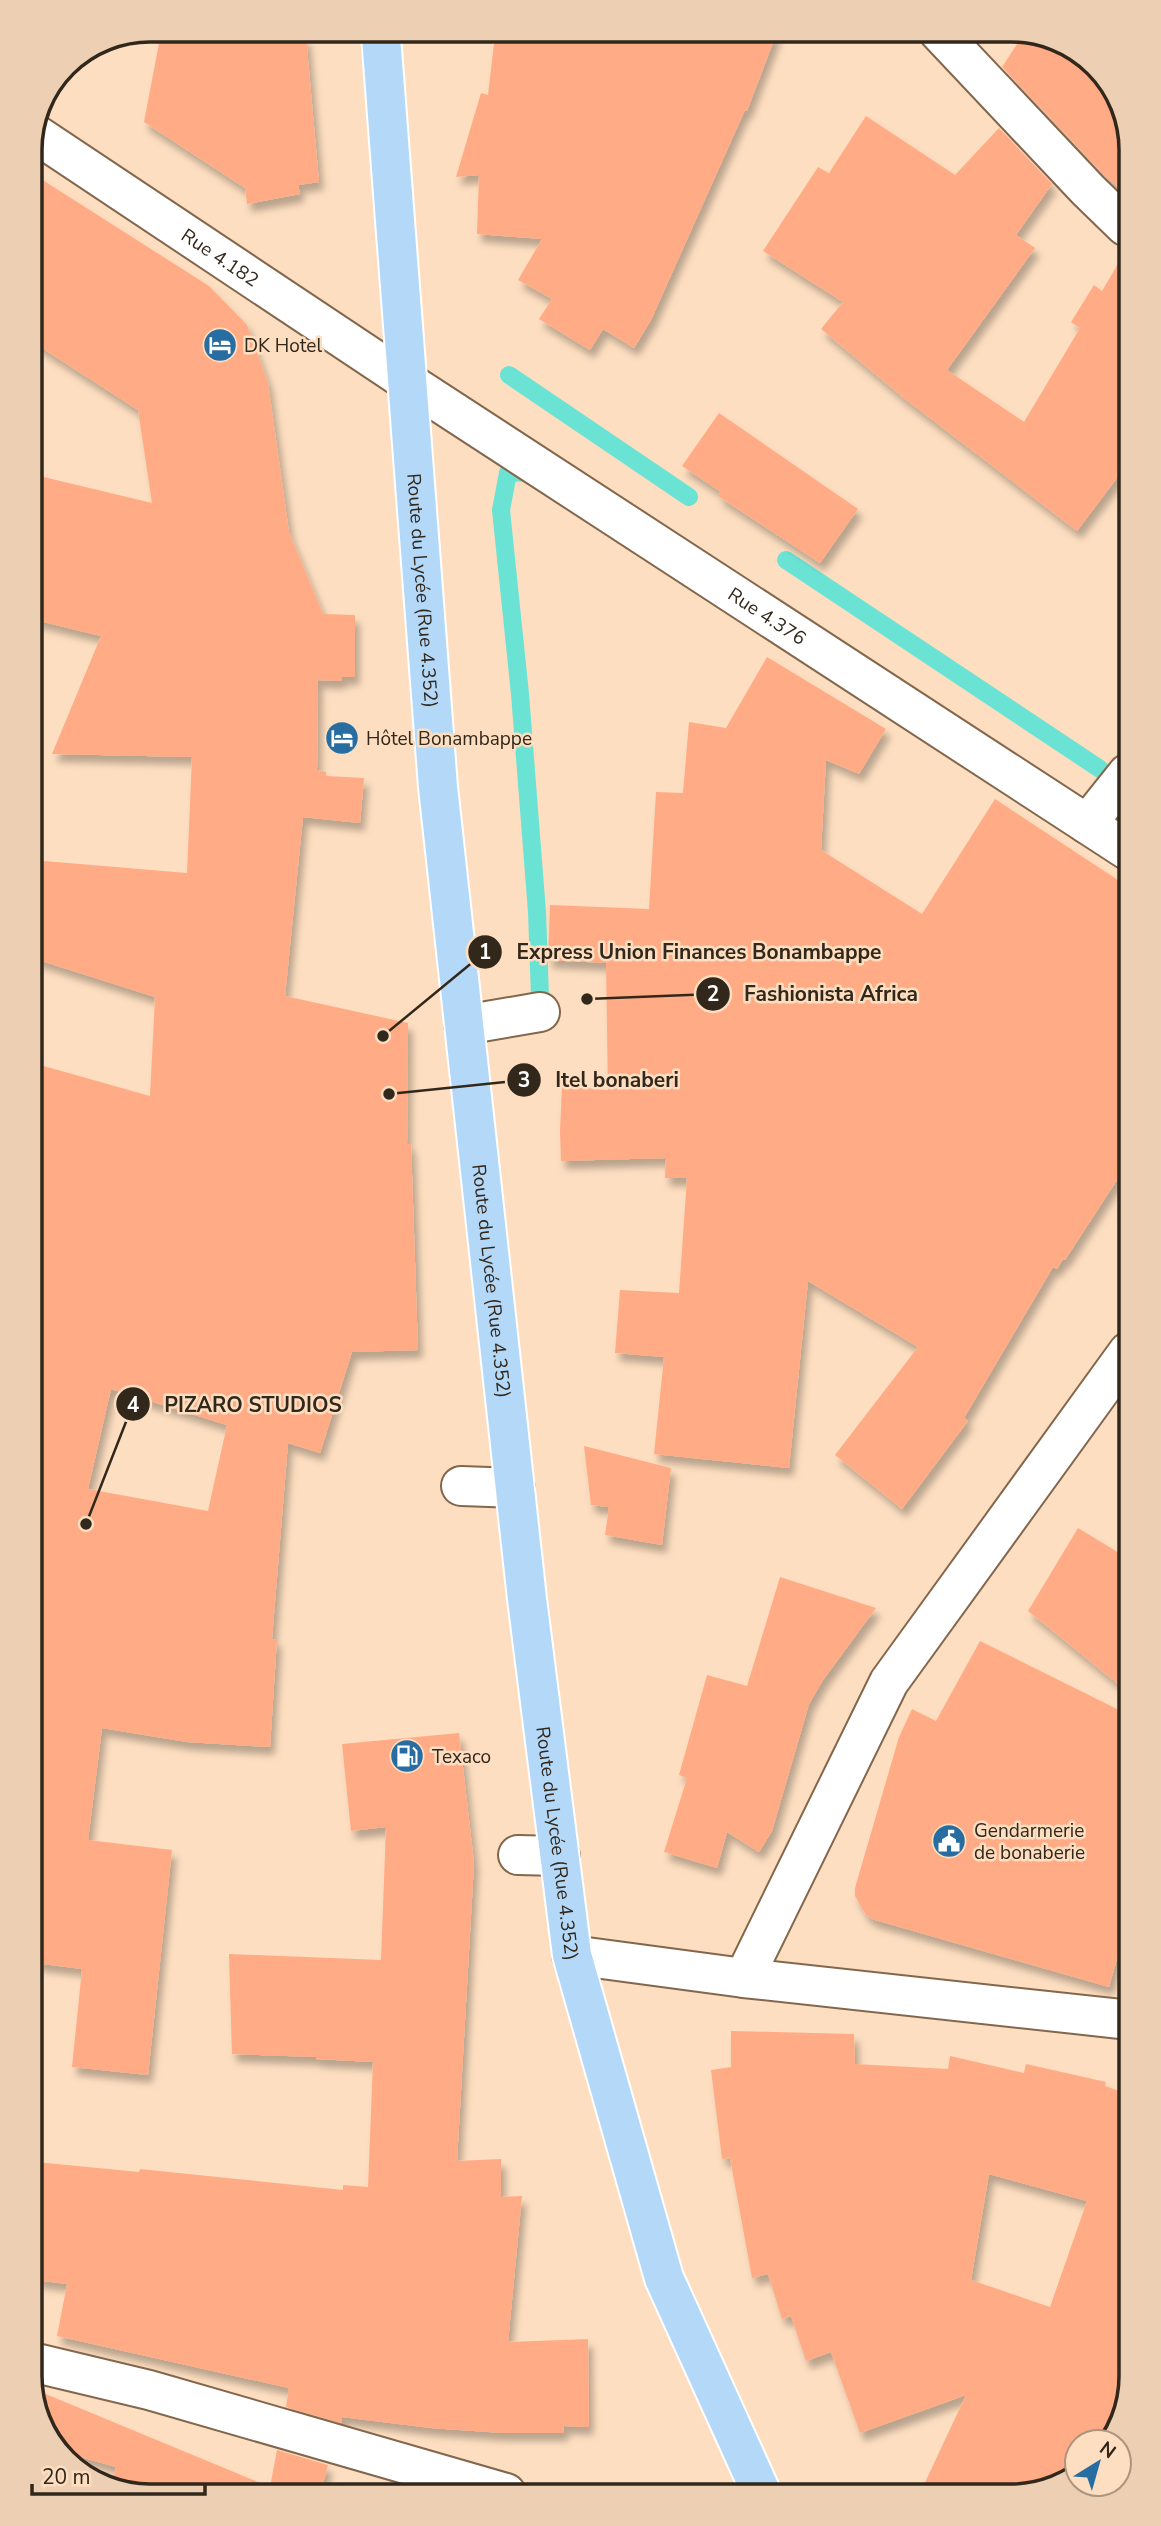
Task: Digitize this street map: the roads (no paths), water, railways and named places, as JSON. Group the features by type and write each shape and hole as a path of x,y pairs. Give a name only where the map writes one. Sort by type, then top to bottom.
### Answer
{"main road":[{"name":"Route du Lycée (Rue 4.352)","path":"381,42 438,787 515,1488 572,1955 664,2278 757,2484"}],"street":[{"path":"948,42 1119,220"},
{"name":"Rue 4.182","path":"43,139 408,382"},
{"name":"Rue 4.376","path":"408,382 1119,845"},
{"path":"1087,824 1119,784"},
{"path":"464,1025 540,1012"},
{"path":"744,1978 889,1682 1119,1364"},
{"path":"461,1486 515,1488"},
{"path":"518,1855 560,1856"},
{"path":"572,1955 744,1978 1119,2019"},
{"path":"42,2363 149,2390 475,2484"}],"waterway":[{"path":"509,375 689,497"},
{"path":"535,472 508,473 501,510 520,694 537,912 540,997"},
{"path":"786,560 1100,769"}],"place":[{"name":"DK Hotel","path":"220,345"},
{"name":"Hôtel Bonambappe","path":"342,738"},
{"name":"Fashionista Africa","path":"587,999"},
{"name":"Express Union Finances Bonambappe","path":"383,1036"},
{"name":"Itel bonaberi","path":"389,1094"},
{"name":"PIZARO STUDIOS","path":"86,1524"},
{"name":"Texaco","path":"407,1756"},
{"name":"Gendarmerie de bonaberie","path":"949,1841"}]}
